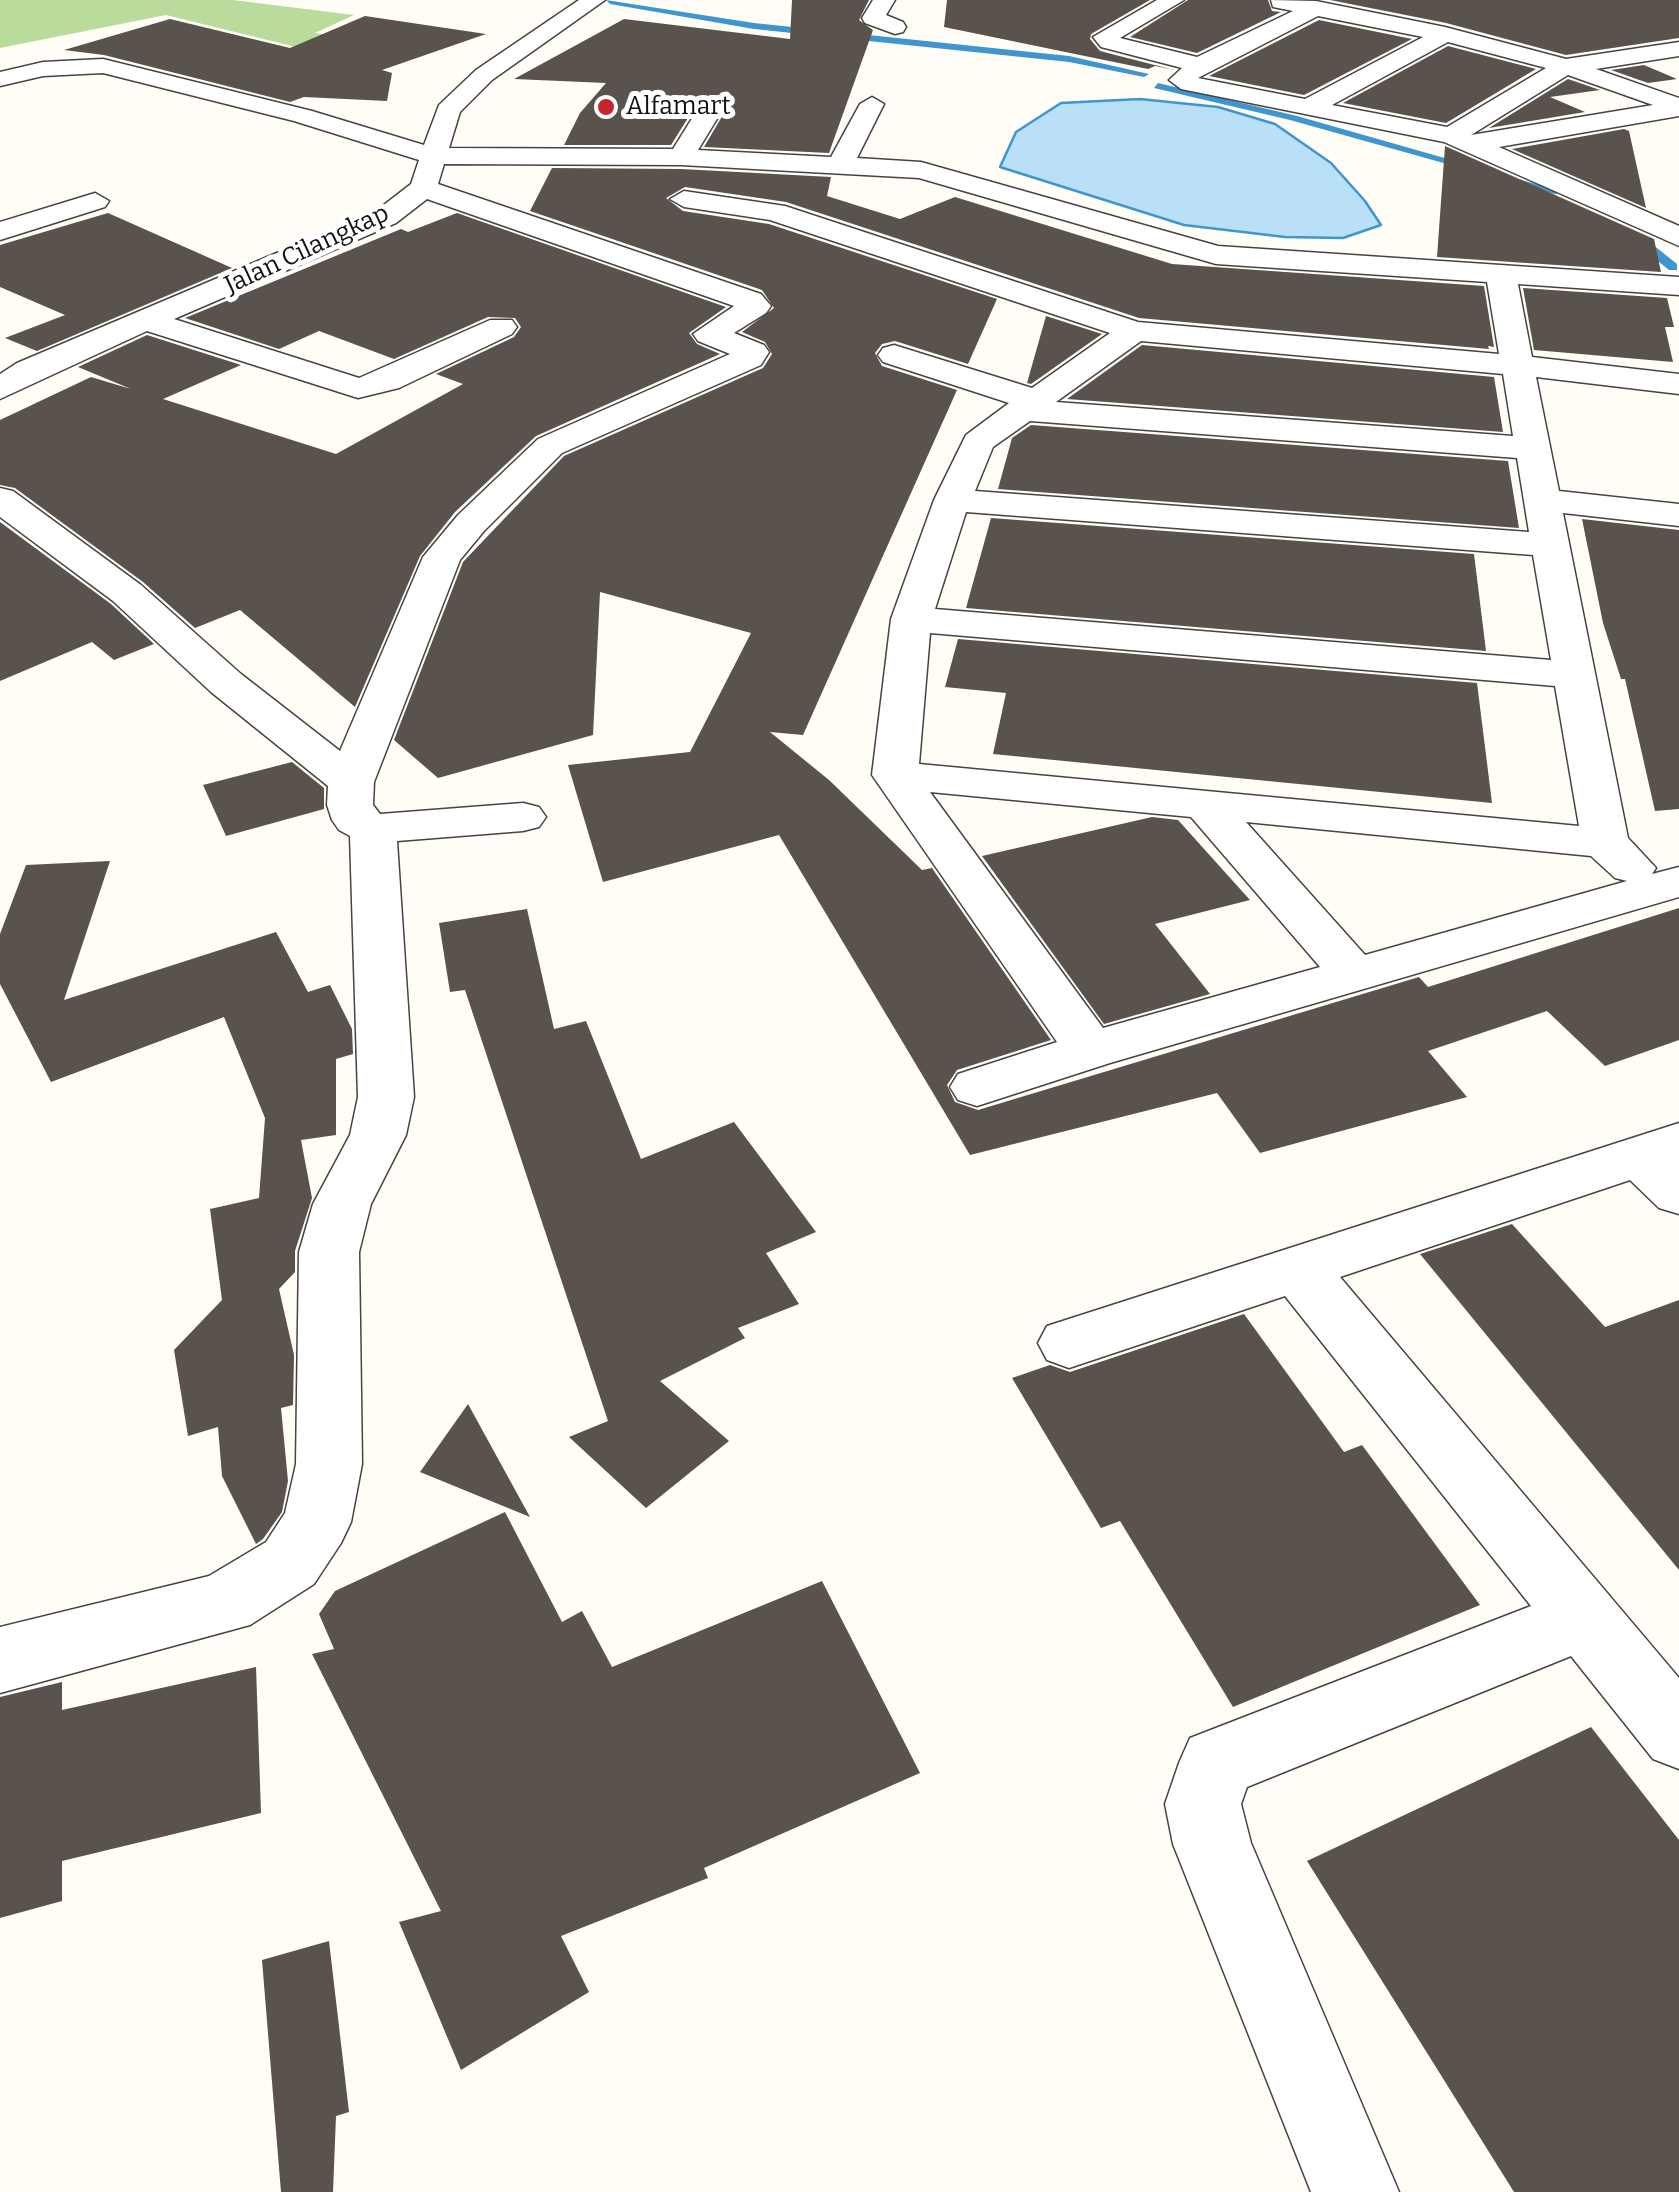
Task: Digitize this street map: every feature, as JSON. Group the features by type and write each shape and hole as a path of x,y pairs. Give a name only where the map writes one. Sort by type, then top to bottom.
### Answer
{"street":[{"name":"Jalan Cilangkap","path":"0,388 15,366 147,321 386,217 423,188 448,110 484,75 594,0"},
{"path":"1172,0 1104,37 1109,42 1200,66"},
{"path":"1273,0 1446,34 1566,66 1679,107"},
{"path":"878,1 872,18 895,28"},
{"path":"1316,8 1200,66 1182,80 1462,140 1679,238"},
{"path":"1307,108 1446,34"},
{"path":"1462,140 1566,66 1679,49"},
{"path":"0,79 42,69 102,66 303,116 433,156 681,157 840,164 950,176 1180,247 1216,254 1679,286"},
{"path":"840,164 872,104"},
{"path":"1462,140 1619,120 1679,107"},
{"path":"681,157 710,108"},
{"path":"1619,120 1664,139"},
{"path":"0,1660 225,1603 290,1563 317,1522 329,1464 329,1252 342,1204 378,1135 386,1097 362,805 442,558 471,523 550,446 750,358 753,352 709,334 752,311 755,306 750,301 423,188"},
{"path":"684,199 775,212 1134,331 1520,365 1679,384"},
{"path":"0,231 96,200"},
{"path":"1502,274 1606,843"},
{"path":"147,321 358,388 387,382 501,326"},
{"path":"1091,1050 895,775 911,618 952,500 978,442 1134,331"},
{"path":"894,355 1027,405 1531,448"},
{"path":"0,499 127,593 362,805 523,817"},
{"path":"952,500 1550,546"},
{"path":"1543,500 1679,515"},
{"path":"911,618 1577,675"},
{"path":"895,775 1606,843 1666,885"},
{"path":"1205,805 1354,974"},
{"path":"977,1087 1091,1050 1666,885"},
{"path":"1069,1343 1296,1267 1666,1164"},
{"path":"1296,1267 1679,1734"},
{"path":"1355,2192 1212,1844 1203,1804 1217,1763 1584,1618"}],"green space":[{"path":"0,0 233,0 354,15 315,33 401,46 361,63 166,15 0,48"}],"water":[{"path":"1140,99 1218,107 1275,124 1331,163 1381,225 1343,238 1285,237 1184,225 1000,167 1016,132 1061,103"}],"building":[{"path":"792,0 869,0 859,20 873,30 829,153 704,147 727,108 709,97 698,102 671,145 564,145 580,113 606,83 514,79 624,19 790,39"},
{"path":"947,0 1150,0 1091,34 1090,39 1100,51 1174,70 1155,66 1148,69 944,27"},
{"path":"1188,0 1268,0 1272,11 1281,12 1197,53 1130,37"},
{"path":"1330,0 1679,0 1679,38 1566,55 1446,23"},
{"path":"365,16 486,34 382,70 392,73 387,101 304,97 290,102 104,55 64,50 170,19 290,48"},
{"path":"1319,20 1412,39 1304,95 1209,76"},
{"path":"1448,46 1536,69 1446,123 1343,103"},
{"path":"1644,65 1677,79 1648,83 1611,70"},
{"path":"1568,79 1600,90 1550,97 1585,112 1489,128"},
{"path":"1629,131 1646,208 1512,149"},
{"path":"1445,146 1654,239 1661,272 1437,257"},
{"path":"552,168 681,169 831,177 827,196 900,219 955,197 1172,264 1484,286 1494,347 1488,346 1489,349 1139,318 786,202 685,187 666,198 683,211 769,224 997,299 968,364 895,341 882,344 875,353 882,366 957,390 803,735 770,732 829,780 922,870 932,868 1051,1040 957,1070 947,1085 955,1102 978,1110 1419,977 1428,987 1679,908 1679,1040 1605,1066 1547,1011 1428,1051 1467,1097 1260,1153 1217,1093 970,1155 779,835 603,882 568,765 690,752 751,633 600,592 593,735 438,778 394,740 463,562 564,456 763,368 772,354 765,342 742,332 774,308 762,290 530,211"},
{"path":"108,213 232,268 37,351 5,338 65,315 0,287 0,245"},
{"path":"457,213 726,307 689,333 697,344 720,354 536,436 455,512 420,556 355,707 240,610 195,628 143,582 15,488 0,485 0,420 91,377 131,389 78,367 147,335 241,365 163,399 336,454 463,384 436,374 514,337 521,327 515,318 488,317 394,359 319,331 279,349 185,318 401,229 408,232"},
{"path":"1523,288 1667,298 1674,327 1665,327 1673,362 1534,350"},
{"path":"1046,316 1102,334 1031,384 1027,383"},
{"path":"1142,345 1494,377 1503,432 1067,399"},
{"path":"1031,425 1508,461 1519,528 998,489 1012,438"},
{"path":"991,518 1474,554 1486,651 966,608"},
{"path":"1582,519 1679,530 1679,809 1655,811 1625,679 1621,679 1603,623"},
{"path":"0,522 111,604 154,644 114,660 92,642 0,681"},
{"path":"958,639 1477,683 1492,803 993,754 1006,693 945,687"},
{"path":"292,762 324,788 324,809 226,836 203,785"},
{"path":"1152,817 1178,820 1250,900 1155,924 1210,994 1104,1024 982,856"},
{"path":"110,861 64,1000 276,932 308,992 330,985 352,1029 353,1054 336,1059 336,1135 301,1140 312,1198 295,1251 295,1272 279,1289 294,1355 293,1405 281,1408 288,1481 282,1512 256,1544 222,1476 218,1427 188,1436 174,1350 222,1300 210,1209 259,1198 265,1118 224,1017 51,1082 0,984 0,934 26,865"},
{"path":"527,909 554,1029 586,1021 641,1159 734,1122 816,1232 766,1253 799,1304 738,1328 745,1338 660,1381 729,1441 646,1508 569,1437 608,1421 465,990 450,992 439,923"},
{"path":"1512,1224 1605,1327 1679,1300 1679,1570 1420,1254"},
{"path":"1244,1314 1344,1452 1362,1445 1480,1605 1233,1707 1120,1521 1101,1528 1012,1378 1050,1365 1070,1372"},
{"path":"468,1404 530,1517 420,1472"},
{"path":"505,1512 562,1622 582,1611 612,1667 822,1581 920,1773 704,1868 708,1878 561,1936 589,1992 461,2070 399,1922 441,1911 312,1654 334,1649 319,1614 335,1591"},
{"path":"256,1667 261,1813 62,1861 62,1901 0,1918 0,1697 62,1682 62,1710"},
{"path":"1591,1727 1679,1840 1679,2192 1514,2192 1307,1861"},
{"path":"329,1941 349,2112 336,2116 333,2192 281,2192 262,1960"}],"waterway":[{"path":"610,1 754,26 1069,59 1144,74"},
{"path":"1158,86 1293,118 1558,192"},
{"path":"1633,235 1673,267"}],"place":[{"name":"Alfamart","path":"606,107"}]}
